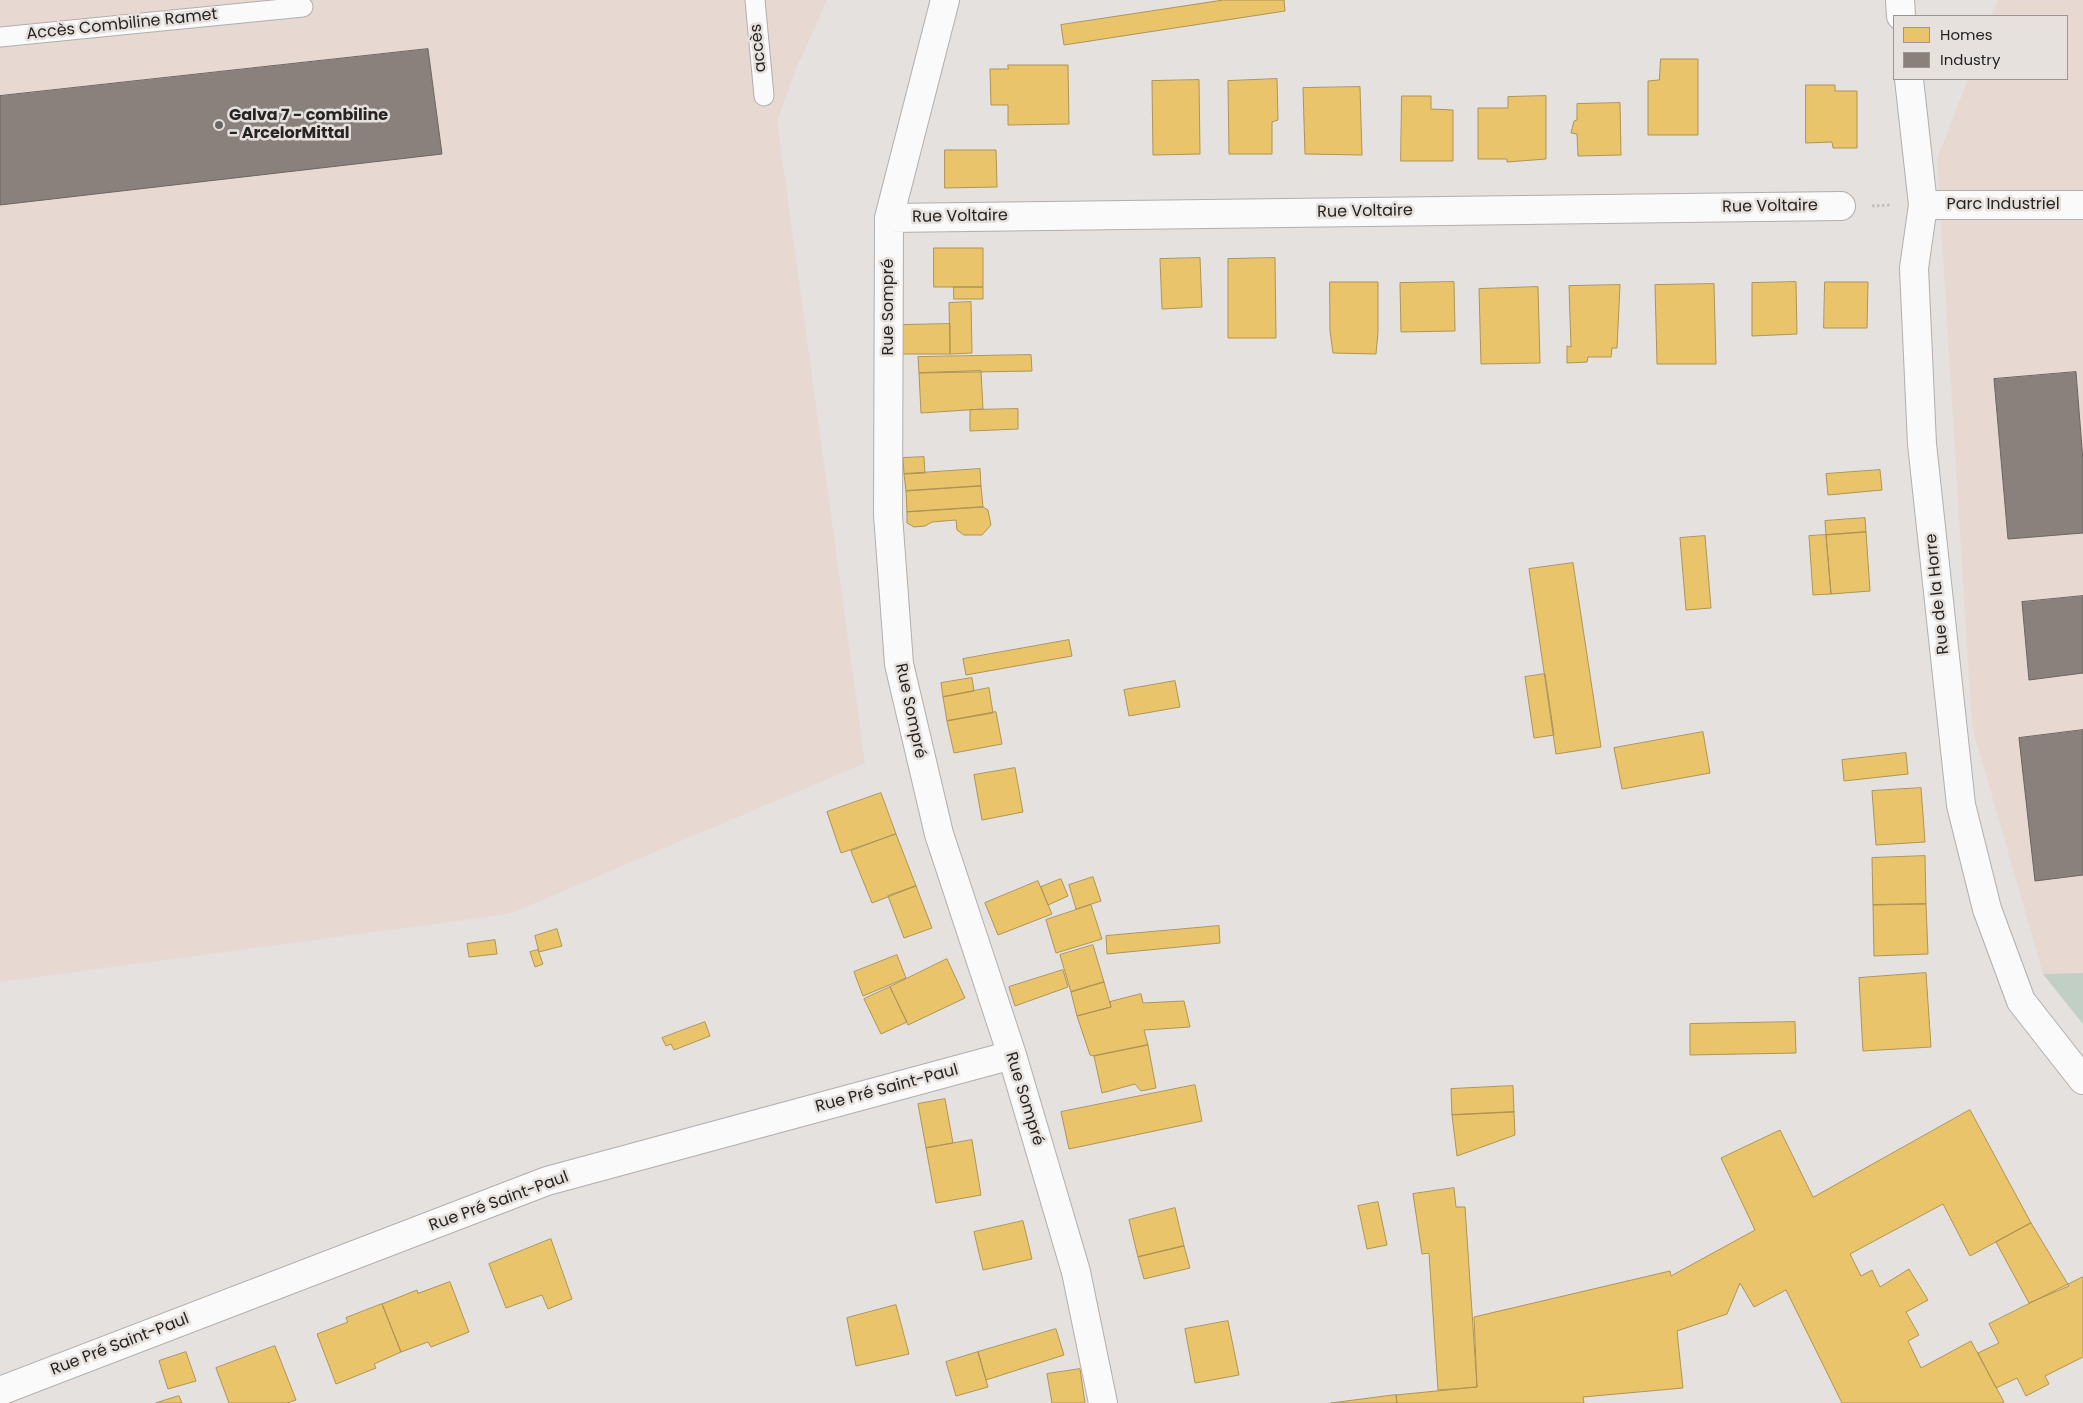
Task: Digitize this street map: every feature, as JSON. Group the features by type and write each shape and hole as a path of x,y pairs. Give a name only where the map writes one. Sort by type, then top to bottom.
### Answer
{"street":[{"name":"Rue Sompré","path":"945,0 889,218 888,515 899,664 938,834 1012,1058 1076,1272 1103,1403"},
{"path":"1900,0 1902,15"},
{"name":"Rue de la Horre","path":"1909,80 1924,205 1914,268 1922,444 1961,805 1987,909 2021,1001 2083,1080"},
{"name":"Parc Industriel","path":"1924,205 2083,205"},
{"name":"Rue Voltaire","path":"889,218 1841,206"},
{"name":"Rue Pré Saint-Paul","path":"0,1391 547,1181 1012,1058"}],"lane":[{"name":"accès","path":"754,0 764,96"},
{"name":"Accès Combiline Ramet","path":"0,37 303,7"}],"path":[{"path":"1841,206 1924,205"}],"shaded area":[{"path":"0,0 827,0 796,69 777,121 865,763 509,914 0,982"},
{"path":"1998,0 2083,0 2083,1024 2043,974 1972,726 1937,159 1968,80 2068,80 2068,15 1992,15"},
{"path":"2083,973 2083,1024 2043,974"}],"building: Homes":[{"path":"1224,0 1284,0 1285,11 1064,45 1061,25"},
{"path":"1661,59 1698,59 1698,135 1648,135 1648,81 1659,80"},
{"path":"1008,65 1068,65 1069,124 1008,125 1008,105 991,105 990,69 1008,69"},
{"path":"1277,79 1278,120 1272,122 1272,154 1229,154 1228,81"},
{"path":"1199,80 1200,154 1153,155 1152,81"},
{"path":"1806,85 1835,85 1835,91 1857,91 1857,148 1833,148 1832,142 1806,143"},
{"path":"1360,87 1362,155 1305,154 1303,88"},
{"path":"1402,96 1431,96 1431,109 1453,110 1453,161 1401,161"},
{"path":"1546,96 1546,159 1507,162 1507,159 1478,159 1478,108 1508,108 1508,97"},
{"path":"1620,103 1621,155 1578,156 1577,134 1571,133 1574,121 1577,120 1577,104"},
{"path":"945,150 996,150 997,187 945,188"},
{"path":"934,248 983,248 983,287 934,287"},
{"path":"1200,258 1202,307 1162,309 1160,259"},
{"path":"1275,258 1276,338 1228,338 1228,259"},
{"path":"1330,282 1378,282 1376,354 1333,353 1330,331"},
{"path":"1454,282 1455,331 1401,332 1400,283"},
{"path":"1796,282 1797,334 1752,336 1752,283"},
{"path":"1825,282 1868,282 1867,328 1824,328"},
{"path":"1714,284 1716,364 1657,364 1655,285"},
{"path":"1620,285 1617,348 1612,348 1611,357 1588,357 1587,362 1567,363 1567,346 1571,347 1569,286"},
{"path":"954,287 983,287 983,299 954,299"},
{"path":"1538,287 1540,363 1481,364 1479,289"},
{"path":"971,302 972,353 950,354 949,303"},
{"path":"950,324 950,354 901,354 900,325"},
{"path":"1031,355 1032,371 919,373 918,357"},
{"path":"981,371 983,409 921,413 919,373"},
{"path":"1018,409 1018,429 970,431 970,410"},
{"path":"924,457 925,473 904,474 903,458"},
{"path":"980,469 981,486 906,491 904,474"},
{"path":"1880,470 1882,490 1828,495 1826,474"},
{"path":"981,486 983,507 907,512 906,491"},
{"path":"983,507 988,510 991,525 982,535 964,535 957,530 956,520 932,522 925,526 914,527 907,523 907,512"},
{"path":"1865,518 1866,532 1826,535 1825,521"},
{"path":"1866,532 1870,591 1831,594 1826,535"},
{"path":"1826,535 1831,594 1813,595 1809,536"},
{"path":"1705,536 1711,608 1686,610 1680,538"},
{"path":"1573,563 1601,747 1556,754 1529,569"},
{"path":"1069,640 1072,656 966,675 963,659"},
{"path":"1545,674 1554,735 1534,738 1525,677"},
{"path":"972,678 974,691 943,697 941,683"},
{"path":"1175,681 1180,707 1129,716 1124,690"},
{"path":"989,688 993,713 947,721 943,697"},
{"path":"996,712 1002,744 954,753 947,721"},
{"path":"1703,732 1710,773 1622,789 1614,748"},
{"path":"1906,753 1908,774 1844,781 1842,760"},
{"path":"1015,768 1023,812 982,820 974,775"},
{"path":"1921,788 1925,842 1876,845 1872,791"},
{"path":"881,793 896,834 841,853 827,812"},
{"path":"896,834 916,886 872,903 851,851"},
{"path":"1925,856 1926,904 1873,905 1872,858"},
{"path":"1093,877 1101,901 1076,909 1069,885"},
{"path":"1061,879 1068,896 1048,905 1041,887"},
{"path":"1038,881 1052,914 998,935 985,903"},
{"path":"916,886 932,928 904,938 888,896"},
{"path":"1926,904 1928,954 1874,956 1873,905"},
{"path":"1091,905 1102,939 1056,953 1046,920"},
{"path":"1219,926 1220,943 1107,954 1106,936"},
{"path":"557,929 562,946 539,952 535,936"},
{"path":"495,940 497,954 469,957 467,944"},
{"path":"1093,945 1104,982 1071,992 1060,955"},
{"path":"538,950 543,964 535,967 530,952"},
{"path":"897,955 906,978 863,996 854,972"},
{"path":"947,959 965,998 908,1025 890,987"},
{"path":"1063,970 1068,987 1015,1006 1009,987"},
{"path":"1926,973 1931,1047 1863,1051 1859,978"},
{"path":"1104,982 1111,1007 1077,1016 1071,992"},
{"path":"890,987 907,1022 881,1034 864,999"},
{"path":"1141,994 1143,1003 1184,1001 1190,1027 1144,1030 1148,1045 1094,1056 1090,1055 1077,1016 1111,1007 1110,1002"},
{"path":"705,1022 710,1036 674,1050 671,1044 666,1046 662,1038"},
{"path":"1795,1022 1796,1053 1690,1055 1690,1024"},
{"path":"1148,1045 1156,1088 1141,1091 1135,1084 1102,1093 1094,1056"},
{"path":"1195,1085 1202,1121 1069,1149 1061,1112"},
{"path":"1513,1086 1514,1112 1452,1115 1451,1089"},
{"path":"945,1099 953,1143 926,1148 918,1104"},
{"path":"1970,1110 2031,1223 1970,1256 1943,1204 1850,1254 1861,1276 1872,1270 1880,1287 1909,1269 1928,1300 1906,1312 1919,1335 1908,1341 1921,1368 1971,1341 2004,1402 1842,1403 1786,1290 1754,1307 1740,1283 1727,1314 1677,1331 1683,1388 1583,1397 1584,1403 1397,1403 1396,1395 1477,1387 1474,1317 1670,1271 1671,1276 1755,1230 1721,1158 1780,1130 1813,1197"},
{"path":"1514,1112 1515,1135 1457,1156 1452,1115"},
{"path":"972,1140 981,1195 936,1203 926,1148"},
{"path":"1454,1188 1456,1207 1465,1207 1477,1387 1438,1390 1429,1253 1422,1254 1413,1194"},
{"path":"1378,1202 1387,1245 1367,1249 1358,1206"},
{"path":"1175,1208 1184,1246 1138,1257 1129,1220"},
{"path":"1023,1221 1032,1259 983,1270 974,1232"},
{"path":"2031,1223 2069,1286 2029,1303 1996,1242"},
{"path":"551,1239 572,1299 548,1309 542,1295 506,1308 489,1264"},
{"path":"1184,1246 1190,1268 1144,1279 1138,1257"},
{"path":"2083,1277 2083,1357 2045,1376 2049,1384 2026,1396 2017,1378 1996,1388 1978,1353 1999,1343 1989,1324"},
{"path":"450,1282 469,1332 431,1347 428,1342 401,1352 382,1304 417,1290 418,1293"},
{"path":"382,1304 401,1352 374,1364 376,1368 336,1384 317,1334 348,1322 346,1318"},
{"path":"896,1305 909,1354 856,1366 847,1318"},
{"path":"1228,1321 1239,1375 1195,1383 1185,1329"},
{"path":"1056,1329 1064,1355 986,1380 978,1352"},
{"path":"275,1346 296,1400 287,1403 229,1403 216,1368"},
{"path":"186,1352 196,1381 168,1389 159,1361"},
{"path":"978,1352 988,1387 956,1396 946,1362"},
{"path":"1080,1369 1085,1403 1052,1403 1047,1374"},
{"path":"1396,1395 1397,1403 1331,1403"},
{"path":"179,1396 182,1403 156,1403"}],"building: Industry":[{"name":"Galva 7 - combiline - ArcelorMittal","path":"428,49 442,154 0,205 0,96"},
{"path":"2076,372 2083,461 2083,533 2008,539 1994,379"},
{"path":"2083,596 2083,673 2029,680 2022,602"},
{"path":"2083,730 2083,875 2035,881 2019,738"}],"place":[{"name":"Galva 7 - combiline - ArcelorMittal","path":"219,125"}]}
